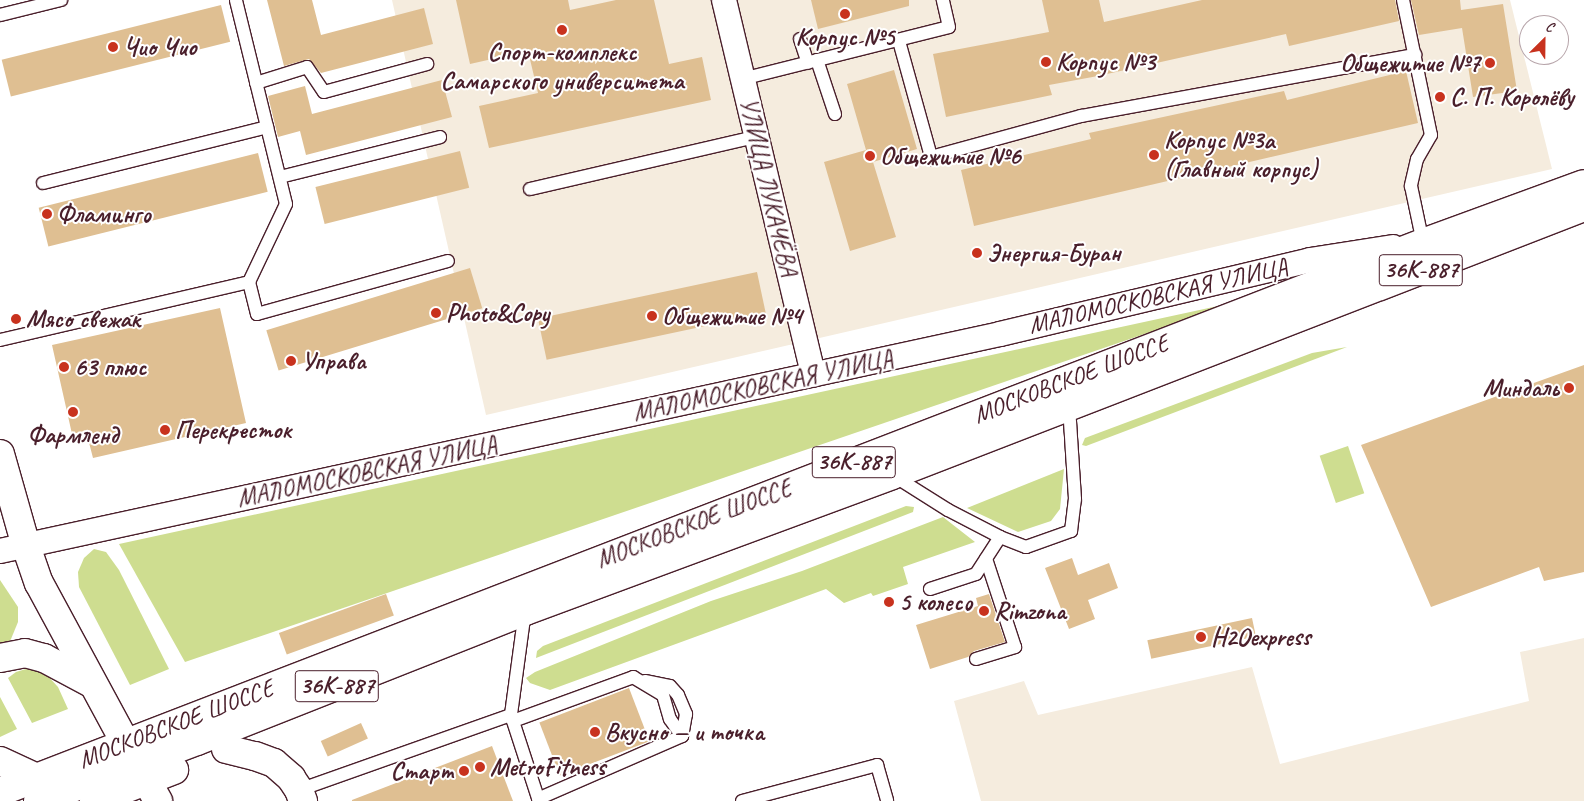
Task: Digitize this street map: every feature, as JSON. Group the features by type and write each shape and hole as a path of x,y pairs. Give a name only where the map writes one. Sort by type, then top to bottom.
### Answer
{"main road":[{"name":"МОСКОВСКОЕ ШОССЕ","path":"38,789 83,794 142,773 1423,243 1584,184"},
{"name":"МОСКОВСКОЕ ШОССЕ","path":"142,773 197,741 902,481 1584,207"},
{"name":"МОСКОВСКОЕ ШОССЕ","path":"1070,415 1343,321 1584,227"},
{"path":"0,454 13,549 39,583 92,684 142,773"},
{"name":"МОСКОВСКОЕ ШОССЕ","path":"0,792 38,789 142,773 226,748 524,621"},
{"path":"0,658 25,653 44,658 92,684"},
{"path":"197,741 274,763 285,771 301,795"},
{"path":"0,761 38,789"}],"street":[{"name":"УЛИЦА ЛУКАЧЁВА","path":"724,0 812,375"},
{"name":"МАЛОМОСКОВСКАЯ УЛИЦА","path":"13,549 1000,334 1310,260 1528,229"}],"lane":[{"path":"0,15 61,0"},
{"path":"236,0 286,204 249,282 257,314 448,261"},
{"path":"742,79 949,27 943,0"},
{"path":"1403,0 1431,135 1417,159 1411,186 1423,243"},
{"path":"800,40 813,62 835,114"},
{"path":"899,41 932,158 1081,116 1415,55"},
{"path":"256,83 307,68 324,92 427,64"},
{"path":"43,183 267,127"},
{"path":"280,177 440,137"},
{"path":"530,189 756,137"},
{"path":"0,340 249,282"},
{"path":"902,481 948,510 1000,537 1026,547 1071,531 1075,499 1070,415"},
{"path":"930,589 976,574 1000,537"},
{"path":"976,659 1015,646 986,559"},
{"path":"301,795 512,718 633,677 662,695 670,719 682,736 538,800 512,718 524,621"},
{"path":"742,801 877,765 887,801"}],"shaded area":[{"path":"392,0 1510,0 1519,36 1519,65 1526,65 1552,169 486,415"},
{"path":"1584,638 1584,801 981,801 954,701 1024,681 1038,715 1252,667 1280,764 1529,701 1520,652"}],"green space":[{"path":"1241,301 185,662 119,544"},
{"path":"1347,347 1086,446 1082,445 1085,438 1312,353"},
{"path":"1348,446 1364,493 1336,503 1320,456"},
{"path":"1064,469 1060,509 1051,521 1018,532 967,508"},
{"path":"906,506 914,507 913,512 536,658 537,651 543,646"},
{"path":"943,517 975,542 903,567 908,584 873,596 871,593 844,603 826,589 550,690 530,683 526,678 535,672 711,601 802,571"},
{"path":"94,549 106,552 119,570 169,669 130,685 79,587 78,572 84,558"},
{"path":"0,580 18,607 18,622 11,639 0,654"},
{"path":"26,669 45,673 58,687 68,709 32,723 8,678 16,672"},
{"path":"0,697 17,729 0,737"}],"building":[{"path":"267,0 312,0 321,35 424,8 433,44 321,73 309,59 284,66"},
{"path":"456,0 568,0 570,10 616,0 654,0 669,64 702,57 711,100 489,148 479,106 538,93 528,51 470,64"},
{"name":"Корпус №5","path":"811,0 909,0 909,6 818,29"},
{"name":"Корпус №3","path":"1042,0 1099,0 1104,22 1202,0 1395,0 1399,21 1289,46 1286,34 1098,76 1049,85 1052,95 946,117 933,54 1049,32"},
{"name":"Общежитие №7","path":"1411,0 1460,0 1461,10 1503,4 1517,91 1473,97 1462,28 1419,35"},
{"path":"221,5 230,42 11,97 2,60"},
{"name":"Общежитие №6","path":"894,70 917,149 873,162 896,237 850,251 824,162 866,150 847,84"},
{"name":"Корпус №3a (Главный корпус)","path":"1406,71 1418,123 974,226 961,170 1091,139 1089,133 1284,91 1287,100"},
{"path":"442,80 452,117 306,155 300,131 278,137 268,96 305,86 312,114"},
{"path":"460,151 469,188 325,224 315,187"},
{"path":"258,153 268,192 48,246 39,208"},
{"path":"470,268 482,308 279,370 266,330"},
{"name":"Общежитие №4","path":"757,272 766,313 547,360 538,319"},
{"path":"220,308 246,423 93,458 86,431 72,434 52,345"},
{"path":"1584,365 1584,572 1544,581 1539,567 1431,607 1361,445"},
{"path":"1072,558 1078,575 1109,563 1118,588 1088,600 1095,619 1069,629 1045,568"},
{"path":"386,594 394,616 287,655 279,633"},
{"path":"989,594 1005,642 974,651 968,657 930,669 916,625 978,606 976,598"},
{"name":"H2Oexpress","path":"1252,618 1256,637 1151,659 1147,640"},
{"name":"Вкусно — и точка","path":"629,688 649,741 560,776 539,722"},
{"path":"361,723 368,739 328,756 321,741"},
{"name":"Старт","path":"492,746 513,801 352,801 352,800"}],"place":[{"name":"Корпус №5","path":"845,14"},
{"name":"Спорт-комплекс Самарского университета","path":"562,30"},
{"name":"Чио Чио","path":"113,47"},
{"name":"Корпус №3","path":"1046,62"},
{"name":"Общежитие №7","path":"1490,63"},
{"name":"С. П. Королёву","path":"1440,97"},
{"name":"Корпус №3a (Главный корпус)","path":"1154,155"},
{"name":"Общежитие №6","path":"870,156"},
{"name":"Фламинго","path":"47,214"},
{"name":"Энергия-Буран","path":"977,253"},
{"name":"Photo&Copy","path":"436,313"},
{"name":"Общежитие №4","path":"652,316"},
{"name":"Мясо свежак","path":"16,319"},
{"name":"Управа","path":"291,361"},
{"name":"63 плюс","path":"64,367"},
{"name":"Миндаль","path":"1569,388"},
{"name":"Фармленд","path":"73,412"},
{"name":"Перекресток","path":"165,430"},
{"name":"5 колесо","path":"889,602"},
{"name":"Rimzona","path":"984,611"},
{"name":"H2Oexpress","path":"1201,637"},
{"name":"Вкусно — и точка","path":"595,732"},
{"name":"MetroFitness","path":"480,767"},
{"name":"Старт","path":"464,771"}]}
